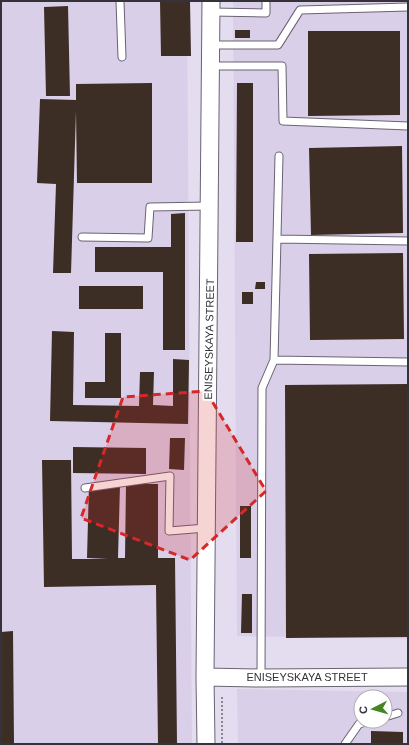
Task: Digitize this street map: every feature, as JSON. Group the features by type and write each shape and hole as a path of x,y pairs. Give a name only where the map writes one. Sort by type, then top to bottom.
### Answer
{"street":[{"name":"ENISEYSKAYA STREET","path":"206,744 205,677 212,66 211,7"},
{"name":"ENISEYSKAYA STREET","path":"205,677 261,678 408,676"}],"lane":[{"path":"120,1 122,57"},
{"path":"211,7 266,13 266,1"},
{"path":"212,45 278,45 300,10 408,7"},
{"path":"212,66 282,66 284,121 408,126"},
{"path":"261,678 262,388 274,360 279,156"},
{"path":"82,237 148,238 150,207 210,206"},
{"path":"277,239 408,241"},
{"path":"274,360 408,362"},
{"path":"85,488 170,476 169,531 207,528"},
{"path":"393,715 398,713"},
{"path":"345,744 356,729"}],"path":[{"path":"222,697 222,744"}],"highlighted area":[{"path":"206,391 266,491 190,560 81,518 123,397"}],"shaded area":[{"path":"1,1 187,1 192,744 1,744"},
{"path":"233,1 408,1 408,639 237,636"},
{"path":"237,689 353,691 353,729 393,729 393,692 408,692 408,744 238,744"}],"building":[{"path":"160,1 190,1 191,56 161,56"},
{"path":"68,6 70,96 46,96 44,7"},
{"path":"235,30 250,30 250,38 235,38"},
{"path":"308,31 400,31 400,115 308,116"},
{"path":"152,83 152,183 77,183 76,111 71,273 53,273 56,184 37,183 40,99 76,100 76,84"},
{"path":"237,83 253,83 253,242 236,242"},
{"path":"402,146 403,233 311,235 309,148"},
{"path":"185,213 185,350 163,350 163,272 95,272 95,247 171,247 171,214"},
{"path":"403,253 404,339 310,340 309,254"},
{"path":"256,282 265,282 265,289 255,289"},
{"path":"79,286 143,286 143,309 79,309"},
{"path":"242,292 253,292 253,304 242,304"},
{"path":"52,331 74,332 73,405 139,406 140,372 154,372 153,405 173,406 173,359 189,360 188,424 50,421"},
{"path":"105,333 121,333 121,398 85,398 85,382 105,382"},
{"path":"408,384 408,637 286,638 285,385"},
{"path":"170,438 185,438 184,470 169,469"},
{"path":"73,447 146,448 146,474 73,473"},
{"path":"42,460 71,460 72,559 108,559 87,558 89,484 120,485 118,558 125,558 126,484 158,484 158,558 175,558 177,744 158,744 156,585 44,587"},
{"path":"240,506 251,506 251,558 240,558"},
{"path":"242,594 252,594 252,633 241,633"},
{"path":"13,631 14,744 1,744 1,632"},
{"path":"371,731 403,732 403,744 371,744"}]}
